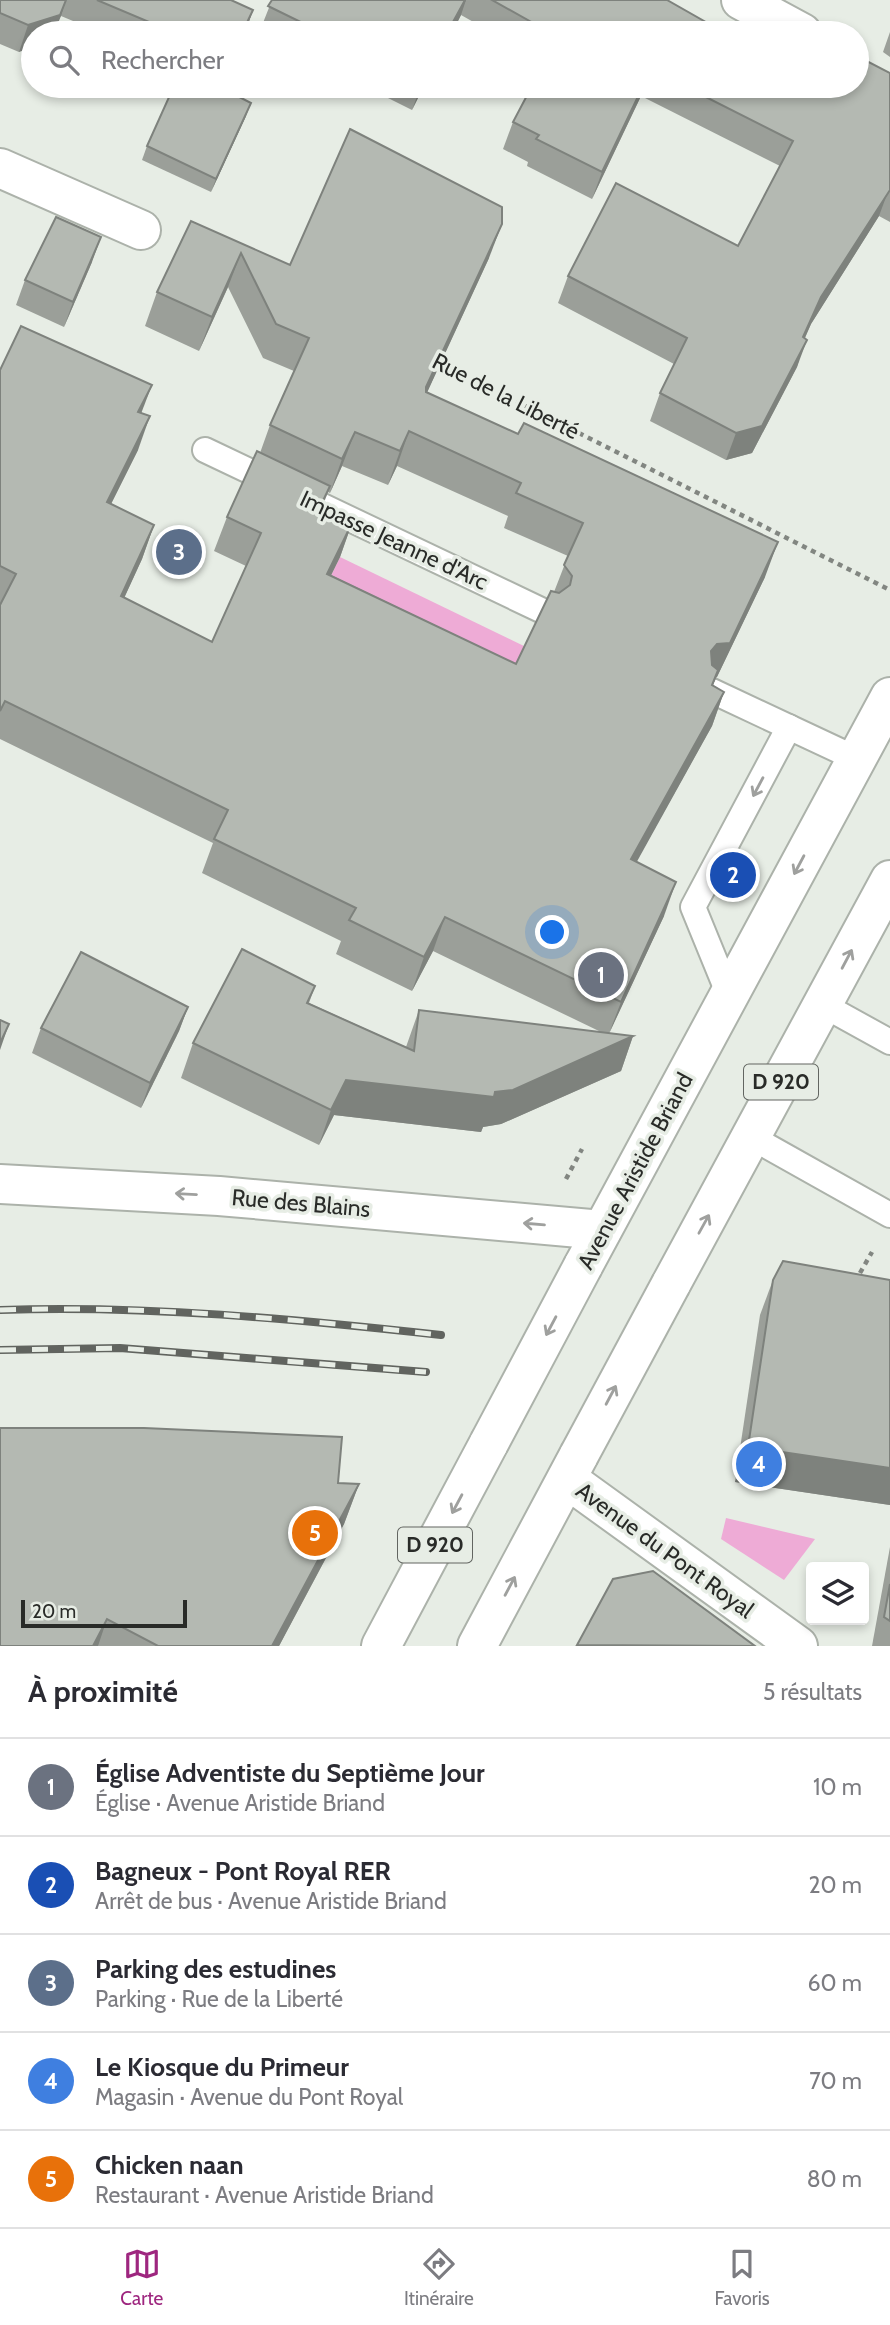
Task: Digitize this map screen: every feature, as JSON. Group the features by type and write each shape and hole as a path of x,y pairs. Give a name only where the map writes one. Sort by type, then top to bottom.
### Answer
{"main road":[{"path":"741,0 780,21"},
{"path":"0,168 141,230"},
{"name":"Avenue Aristide Briand","path":"381,1646 890,697"},
{"name":"D 920","path":"477,1646 890,880"},
{"name":"Rue des Blains","path":"0,1184 219,1196 602,1230"},
{"name":"Avenue du Pont Royal","path":"573,1467 797,1646"}],"lane":[{"name":"Impasse Jeanne d'Arc","path":"205,450 545,612"},
{"path":"712,691 857,759"},
{"path":"729,995 693,907 789,727"},
{"path":"823,1005 890,1042"},
{"path":"751,1137 890,1214"}],"path":[{"name":"Rue de la Liberté","path":"427,357 890,590"},
{"path":"562,1186 582,1149"}],"shaded area":[{"path":"340,557 528,648 504,699 315,608"},
{"path":"726,1518 815,1539 784,1580 721,1539"}],"building":[{"path":"0,0 66,0 60,15 41,21 21,22 0,13"},
{"path":"97,0 231,0 253,10 248,21 147,21"},
{"path":"272,0 465,0 454,21 299,21 268,6"},
{"path":"492,0 667,0 704,21 530,21"},
{"path":"869,62 890,73 890,190 821,297 803,337 807,340 762,426 736,433 660,393 687,338 568,276 616,183 738,246 793,141 708,98 869,98"},
{"path":"169,98 241,98 251,103 216,179 147,146"},
{"path":"526,98 637,98 602,172 536,139 539,135 513,122"},
{"path":"350,129 502,207 502,224 426,392 518,434 524,423 778,542 730,643 717,644 711,651 712,665 718,670 712,685 724,692 631,859 676,882 621,1002 445,917 424,957 349,920 356,908 214,839 228,810 5,701 0,711 0,605 16,574 0,566 0,370 21,326 152,385 138,412 150,416 107,502 154,525 121,596 212,642 261,533 227,517 257,451 330,486 320,507 352,523 327,574 516,664 551,591 559,593 570,585 572,576 564,565 583,523 516,493 521,483 409,431 400,451 355,432 342,459 270,425 309,338 276,324 241,253 212,317 157,292 191,221 290,265"},
{"path":"56,217 101,237 73,302 25,280"},
{"path":"242,949 315,986 307,1003 414,1051 419,1010 633,1036 513,1090 495,1092 494,1097 346,1080 331,1110 193,1043"},
{"path":"81,952 188,1007 150,1083 41,1028"},
{"path":"0,1020 9,1024 0,1043"},
{"path":"783,1261 890,1280 890,1468 748,1447 773,1280"},
{"path":"0,1428 144,1428 342,1437 338,1483 359,1484 272,1646 158,1646 107,1619 93,1646 0,1646"},
{"path":"653,1571 755,1646 577,1645 613,1579"},
{"path":"890,1584 890,1621 884,1617"}],"railway":[{"path":"0,1310 166,1311 441,1335"},
{"path":"0,1350 120,1348 426,1372"}],"place":[{"name":"Parking des estudines","path":"179,552"},
{"name":"Bagneux - Pont Royal RER","path":"733,875"},
{"name":"Église Adventiste du Septième Jour","path":"601,975"},
{"name":"Le Kiosque du Primeur","path":"759,1464"},
{"name":"Chicken naan","path":"315,1533"}]}
